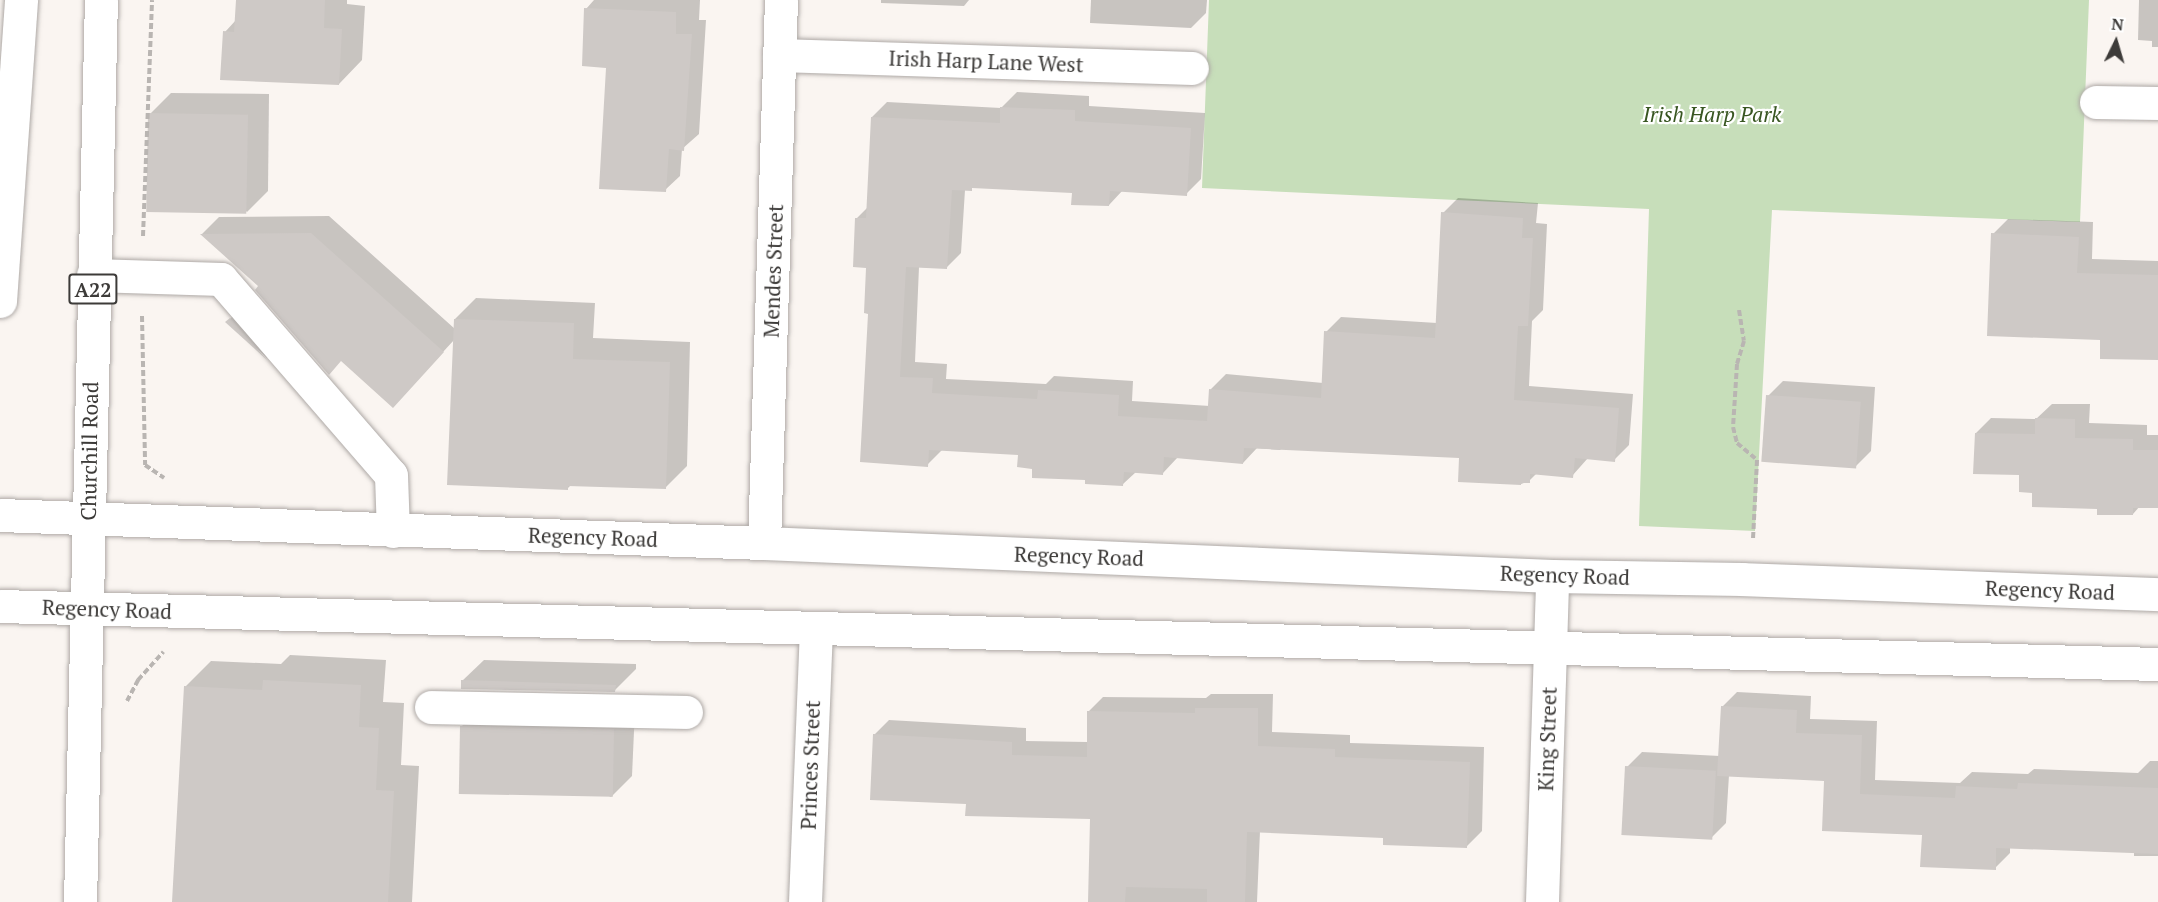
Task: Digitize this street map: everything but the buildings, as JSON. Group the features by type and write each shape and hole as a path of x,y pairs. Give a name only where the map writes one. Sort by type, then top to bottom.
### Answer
{"main road":[{"path":"0,301 21,0"},
{"name":"Churchill Road","path":"80,902 85,608 101,0"},
{"name":"Mendes Street","path":"764,543 781,0"},
{"name":"Irish Harp Lane West","path":"779,55 1192,68"},
{"path":"2096,102 2158,103"},
{"path":"93,275 221,279 391,476 393,531"},
{"name":"Regency Road","path":"0,515 764,543 1552,576 1754,579 2158,594"},
{"name":"King Street","path":"1542,902 1552,576"},
{"name":"Regency Road","path":"0,606 2158,664"},
{"name":"Princes Street","path":"805,902 816,629"},
{"path":"431,707 686,712"}],"path":[{"path":"1739,310 1744,341 1737,364 1733,427 1737,442 1757,460 1753,543"},
{"path":"126,713 127,701 138,680 166,649"}],"green space":[{"name":"Irish Harp Park","path":"1209,0 2089,0 2080,222 1772,210 1755,531 1639,526 1649,209 1202,188"}]}
